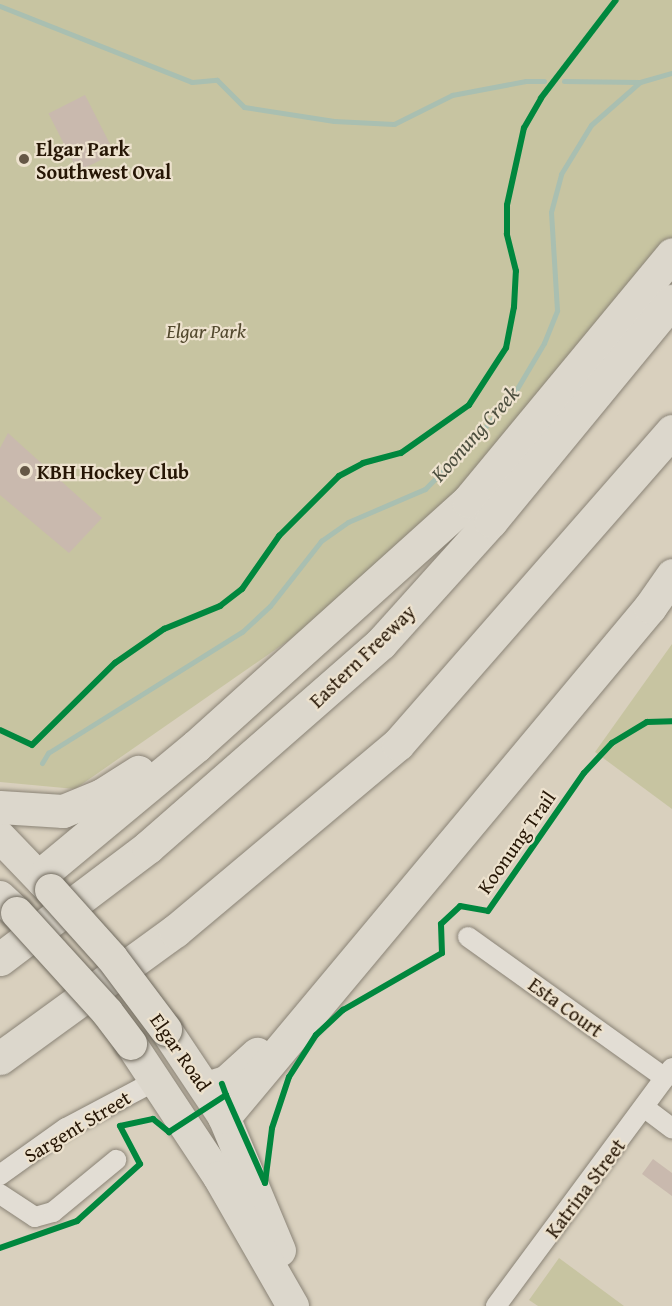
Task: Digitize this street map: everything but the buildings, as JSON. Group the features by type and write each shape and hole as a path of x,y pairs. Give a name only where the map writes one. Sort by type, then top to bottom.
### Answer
{"highway":[{"path":"30,897 49,868 230,714 468,501 672,254"},
{"name":"Eastern Freeway","path":"0,959 148,847 381,643 492,521 672,301"},
{"path":"0,1058 175,931 398,744 672,431"},
{"path":"224,1118 350,963 650,607 672,575"},
{"path":"0,807 48,813 83,804 230,714"},
{"path":"206,1088 222,1084 236,1074 350,963"}],"main road":[{"name":"Elgar Road","path":"0,837 56,954 157,1080 295,1306"},
{"name":"Elgar Road","path":"30,897 112,958 206,1088 224,1118 276,1238 295,1306"},
{"path":"157,1080 206,1088"}],"street":[{"name":"Esta Court","path":"468,937 668,1073"},
{"name":"Katrina Street","path":"496,1306 645,1108 668,1073"},
{"name":"Sargent Street","path":"0,1175 66,1128 157,1080"},
{"path":"645,1108 672,1128"},
{"path":"0,1194 35,1217 74,1198 116,1160"}],"green space":[{"name":"Elgar Park","path":"0,0 672,0 672,256 544,419 348,599 75,789 0,782"},
{"path":"672,644 672,809 595,752"},
{"path":"559,1258 624,1306 538,1306 529,1300"}],"waterway":[{"path":"0,6 192,82 217,80 244,107 334,121 394,124 452,95 526,81 544,81"},
{"name":"Koonung Creek","path":"42,763 48,753 242,632 270,606 321,541 348,522 425,489 481,432 515,392 544,343 557,310 551,212 561,174 591,125 640,82 672,73"},
{"path":"564,81 640,82"}],"cycle path":[{"path":"0,730 32,745 115,663 164,629 220,606 242,589 279,536 339,476 363,463 401,453 469,405 506,348 514,307 516,271 507,234 507,205 524,128 541,98 616,0"},
{"name":"Koonung Trail","path":"226,1095 265,1183 272,1128 289,1077 316,1035 343,1010 442,953 441,924 460,906 488,911 584,773 612,743 647,722 672,721"},
{"path":"0,1248 77,1221 140,1164 120,1126 153,1119 169,1132 226,1095 222,1084"}],"place":[{"name":"Elgar Park Southwest Oval","path":"24,159"},
{"name":"KBH Hockey Club","path":"25,471"}]}
